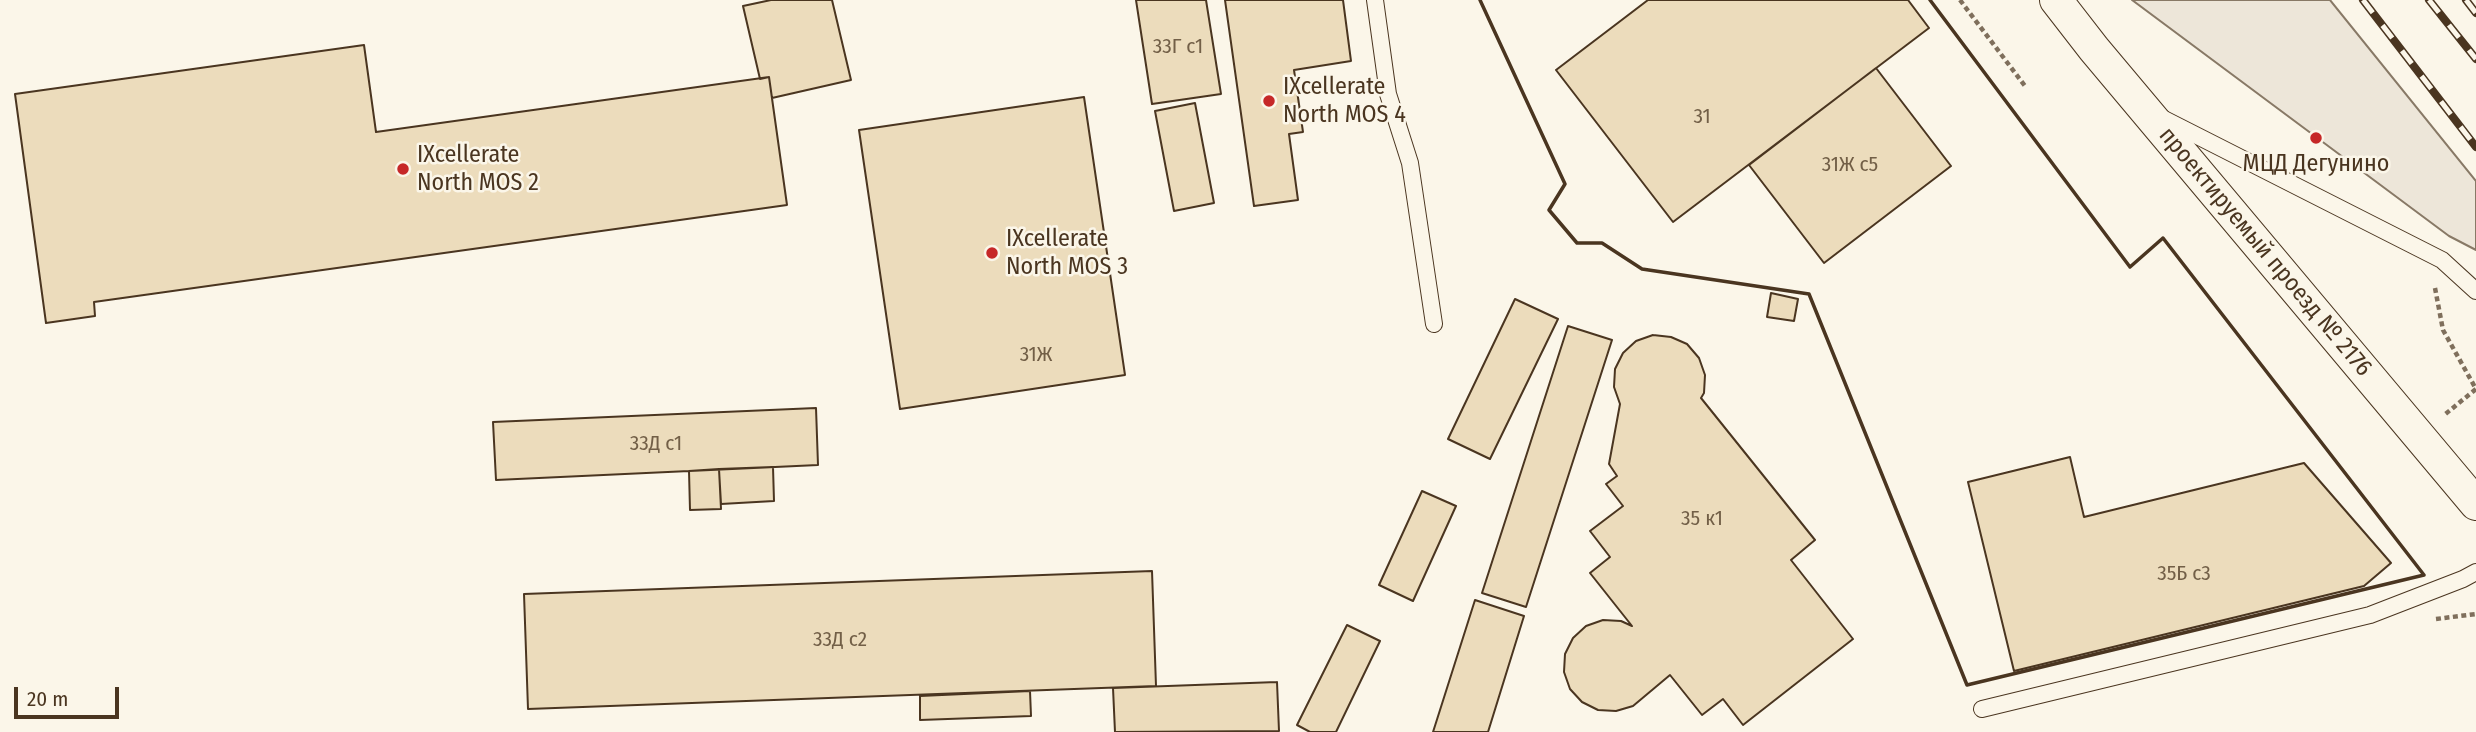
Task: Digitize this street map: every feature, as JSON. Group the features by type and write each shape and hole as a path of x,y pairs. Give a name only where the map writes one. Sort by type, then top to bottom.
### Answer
{"street":[{"name":"проектируемый проезд № 2176","path":"2056,0 2476,503"}],"lane":[{"path":"1375,0 1388,94 1410,163 1434,324"},
{"path":"2147,111 2442,260 2476,291"},
{"path":"1982,709 2370,615 2476,572"}],"path":[{"path":"1960,0 2025,86"},
{"path":"2418,436 2476,389 2443,330 2432,276 2442,260"}],"shaded area":[{"path":"2132,0 2330,0 2476,181 2476,250 2449,236"}],"building":[{"path":"771,0 832,0 851,80 772,98 769,77 760,79 743,6"},
{"path":"1136,0 1206,0 1221,94 1152,104"},
{"name":"IXcellerate North MOS 4","path":"1225,0 1343,0 1351,61 1294,70 1303,132 1289,134 1298,200 1254,206"},
{"path":"1648,0 1908,0 1929,28 1673,222 1556,70"},
{"name":"IXcellerate North MOS 2","path":"364,45 376,132 769,77 787,205 94,302 95,316 46,323 15,94"},
{"path":"1876,68 1951,166 1824,263 1749,165"},
{"name":"IXcellerate North MOS 3","path":"1084,97 1125,375 900,409 859,130"},
{"path":"1195,103 1214,203 1174,211 1155,111"},
{"path":"1771,293 1798,299 1794,321 1767,317"},
{"path":"1515,299 1558,319 1490,459 1448,439"},
{"path":"1568,326 1612,340 1526,607 1482,593"},
{"path":"1653,335 1671,337 1687,344 1699,358 1705,375 1701,398 1815,540 1791,560 1853,639 1743,725 1723,699 1702,715 1670,675 1633,706 1616,711 1598,710 1582,702 1570,689 1564,672 1565,654 1573,638 1586,626 1603,620 1621,621 1632,626 1590,573 1610,557 1590,531 1623,506 1606,484 1617,476 1609,464 1620,404 1614,387 1615,369 1623,353 1636,341"},
{"path":"816,408 818,465 496,480 493,422"},
{"path":"2070,457 2084,517 2304,463 2391,563 2364,586 2014,671 1968,482"},
{"path":"773,467 774,501 721,504 719,469"},
{"path":"719,469 721,509 690,510 689,471"},
{"path":"1422,491 1456,506 1413,601 1379,585"},
{"path":"1152,571 1156,686 528,709 524,594"},
{"path":"1475,600 1524,616 1488,732 1433,732"},
{"path":"1347,625 1380,641 1336,732 1310,732 1297,725"},
{"path":"1277,682 1279,731 1115,732 1113,688"},
{"path":"1030,691 1031,716 920,720 920,696"}],"railway":[{"path":"2363,0 2476,147"},
{"path":"2429,0 2476,59"},
{"path":"2466,0 2476,13"}],"wall":[{"path":"1480,0 1565,184 1549,210 1577,243 1602,243 1642,269 1809,294 1967,685 2424,575 2163,238 2130,267 1930,0"}],"place":[{"name":"IXcellerate North MOS 4","path":"1269,101"},
{"name":"МЦД Дегунино","path":"2316,138"},
{"name":"IXcellerate North MOS 2","path":"403,169"},
{"name":"IXcellerate North MOS 3","path":"992,253"}]}
